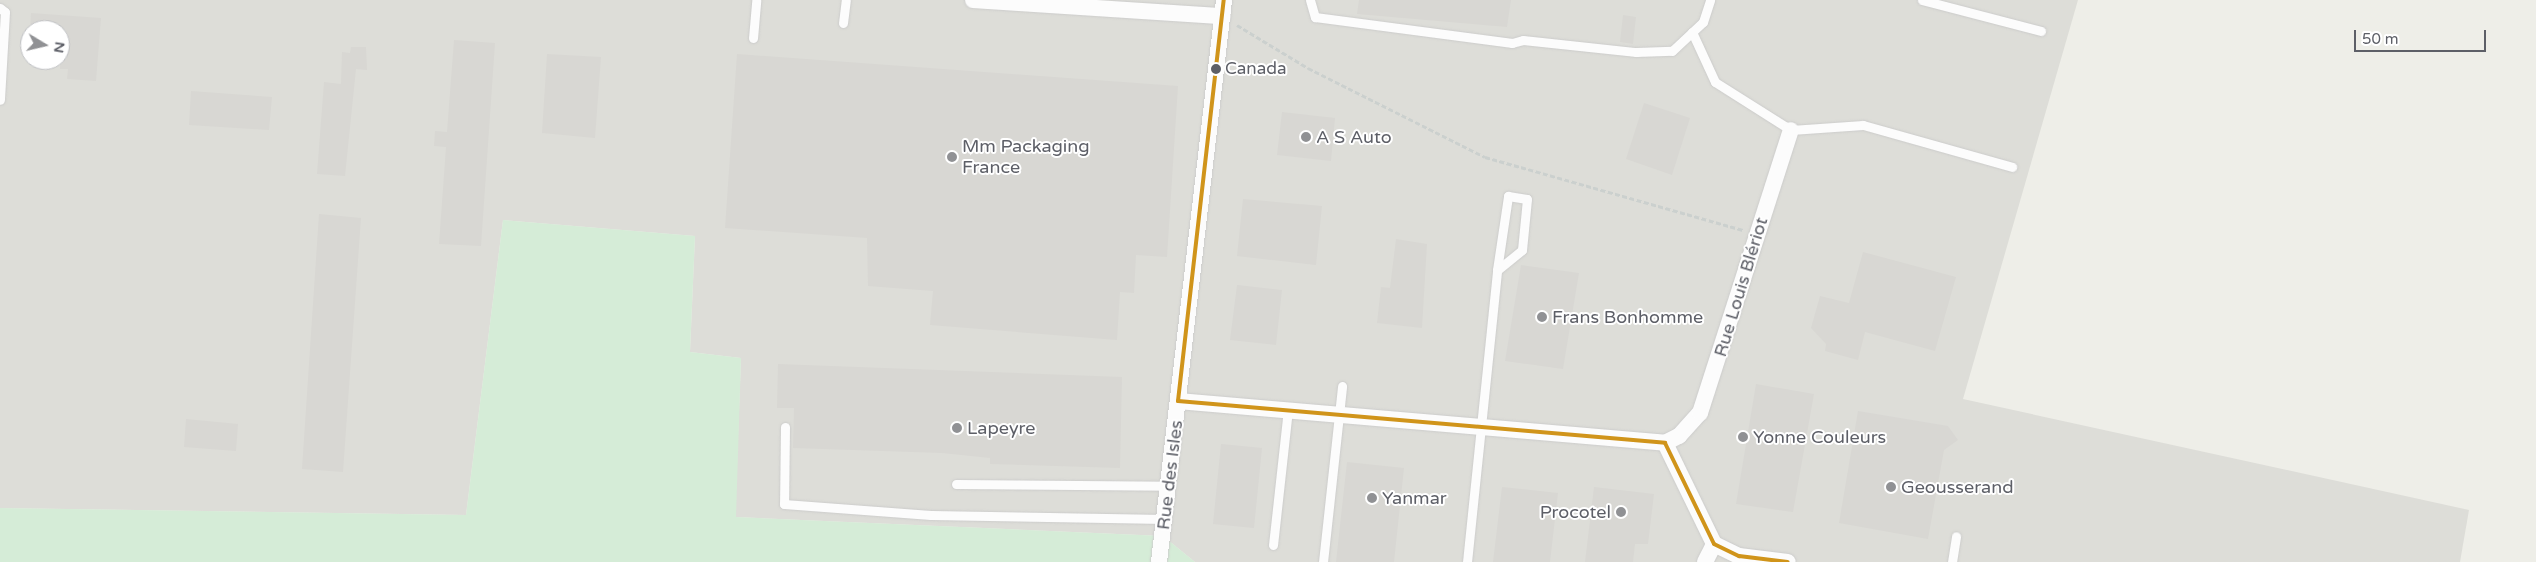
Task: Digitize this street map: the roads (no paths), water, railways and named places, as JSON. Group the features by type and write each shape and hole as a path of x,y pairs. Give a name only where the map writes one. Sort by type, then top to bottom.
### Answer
{"street":[{"path":"973,0 1223,8"},
{"name":"Rue des Isles","path":"1160,562 1223,8"},
{"name":"Rue Louis Blériot","path":"1672,440 1700,413 1791,130"},
{"path":"1178,401 1482,427 1672,440 1714,544 1739,556 1788,562"},
{"path":"1706,561 1714,544"}],"lane":[{"path":"753,38 756,0"},
{"path":"844,23 846,0"},
{"path":"1310,0 1315,17 1512,44 1523,40 1636,52 1672,51 1703,22 1710,0"},
{"path":"1922,0 2041,31"},
{"path":"0,8 5,12 0,100"},
{"path":"1692,32 1715,82 1791,130 1863,125 2012,167"},
{"path":"1467,562 1497,270 1508,196 1527,199 1522,250 1497,270"},
{"path":"1323,562 1342,386"},
{"path":"1274,545 1288,410"},
{"path":"785,427 784,504 931,514 1165,519"},
{"path":"956,484 1168,486"},
{"path":"1952,562 1956,536"}],"place":[{"name":"Canada","path":"1216,69"},
{"name":"A S Auto","path":"1306,137"},
{"name":"Mm Packaging France","path":"952,157"},
{"name":"Frans Bonhomme","path":"1542,317"},
{"name":"Lapeyre","path":"957,428"},
{"name":"Yonne Couleurs","path":"1743,437"},
{"name":"Geousserand","path":"1891,487"},
{"name":"Yanmar","path":"1372,498"},
{"name":"Procotel","path":"1621,512"}]}
